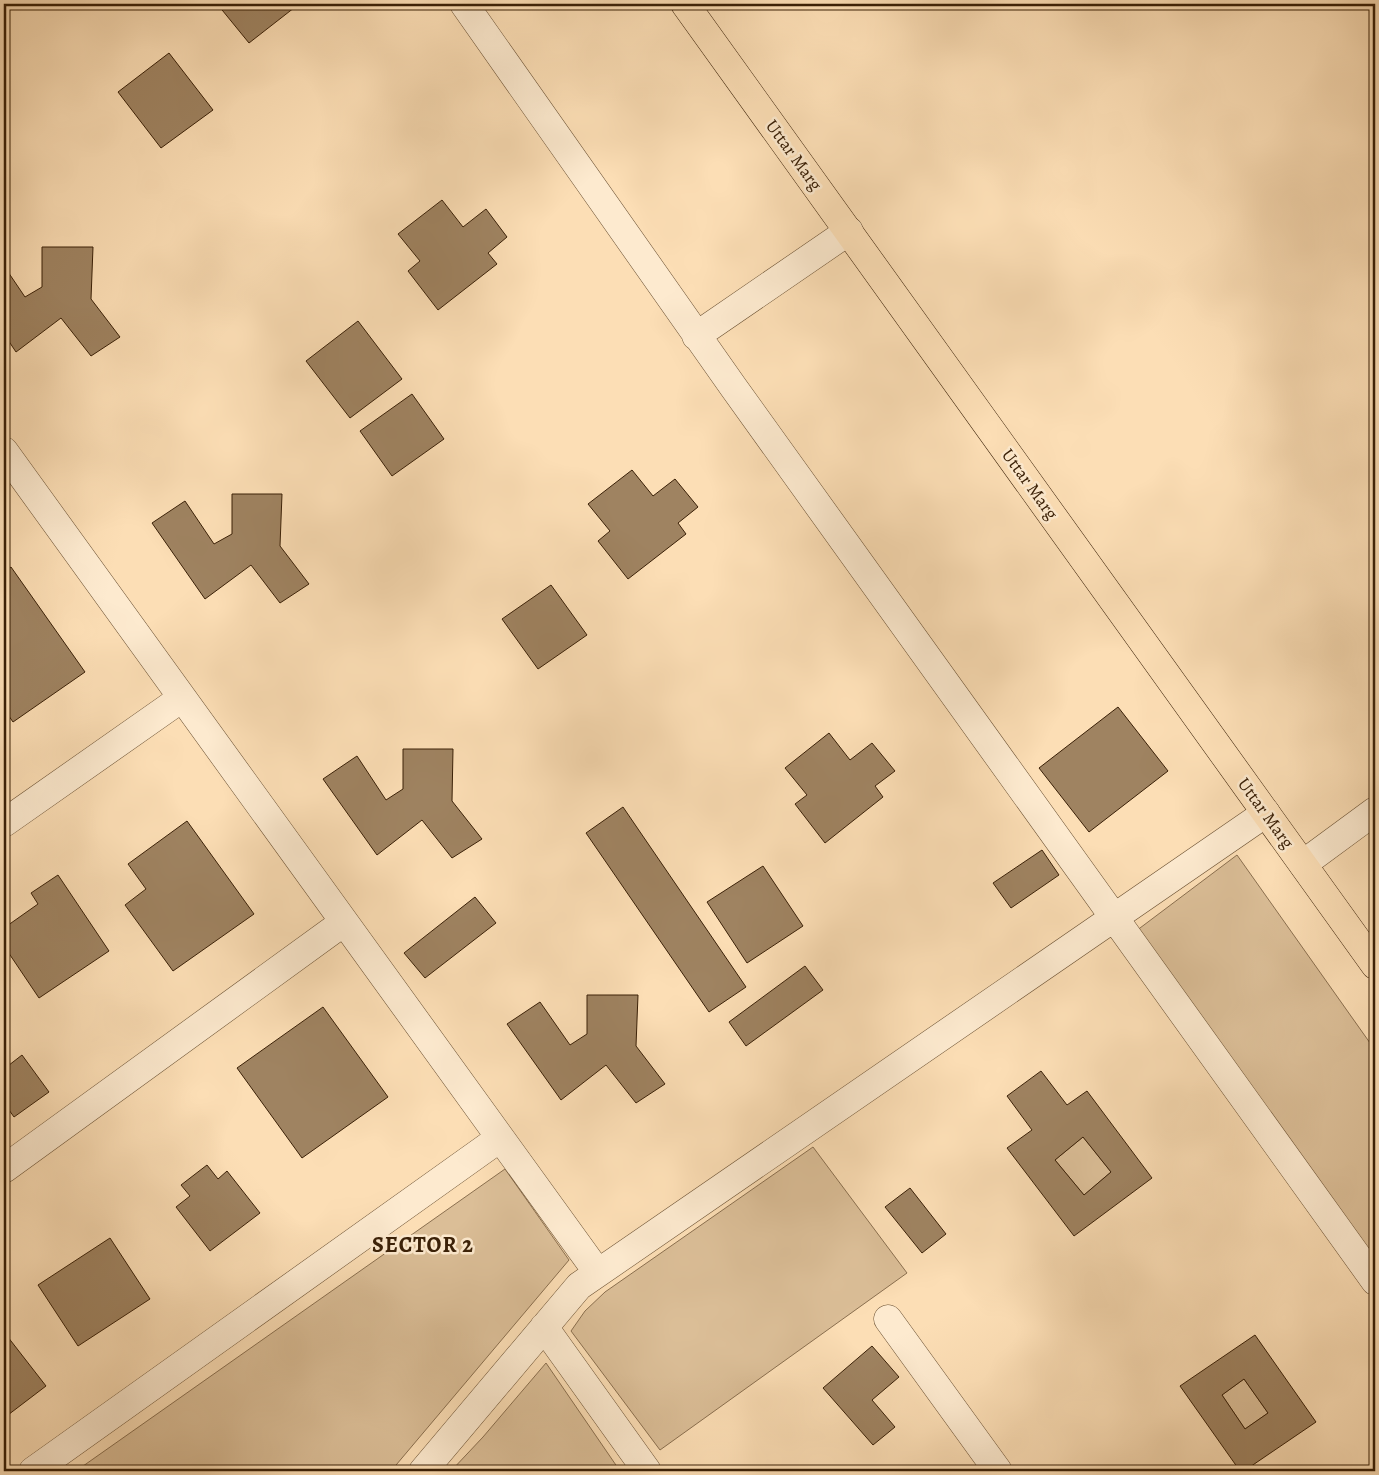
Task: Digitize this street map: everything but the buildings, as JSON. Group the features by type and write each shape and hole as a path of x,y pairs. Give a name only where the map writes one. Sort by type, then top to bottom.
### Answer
{"main road":[{"name":"Uttar Marg","path":"685,4 1375,965"}],"street":[{"path":"464,4 696,336 1375,1282"},
{"path":"696,336 849,231"},
{"path":"4,451 12,479 182,698 598,1273"},
{"path":"4,823 182,698"},
{"path":"1303,864 1375,811"},
{"path":"423,1471 579,1286 1266,813"},
{"path":"4,1169 344,922"},
{"path":"33,1471 500,1138"},
{"path":"888,1319 998,1471"},
{"path":"544,1328 647,1471"}],"shaded area":[{"path":"1237,855 1375,1050 1375,1265 1136,931"},
{"path":"1083,1137 1111,1172 1084,1195 1055,1160"},
{"path":"813,1147 907,1273 660,1450 571,1331 585,1311 605,1292"},
{"path":"505,1169 569,1260 391,1471 76,1471"},
{"path":"546,1363 620,1471 451,1471 483,1437"},
{"path":"1244,1379 1268,1413 1245,1429 1222,1395"}],"district":[{"name":"SECTOR 2","path":"423,1244"}]}
